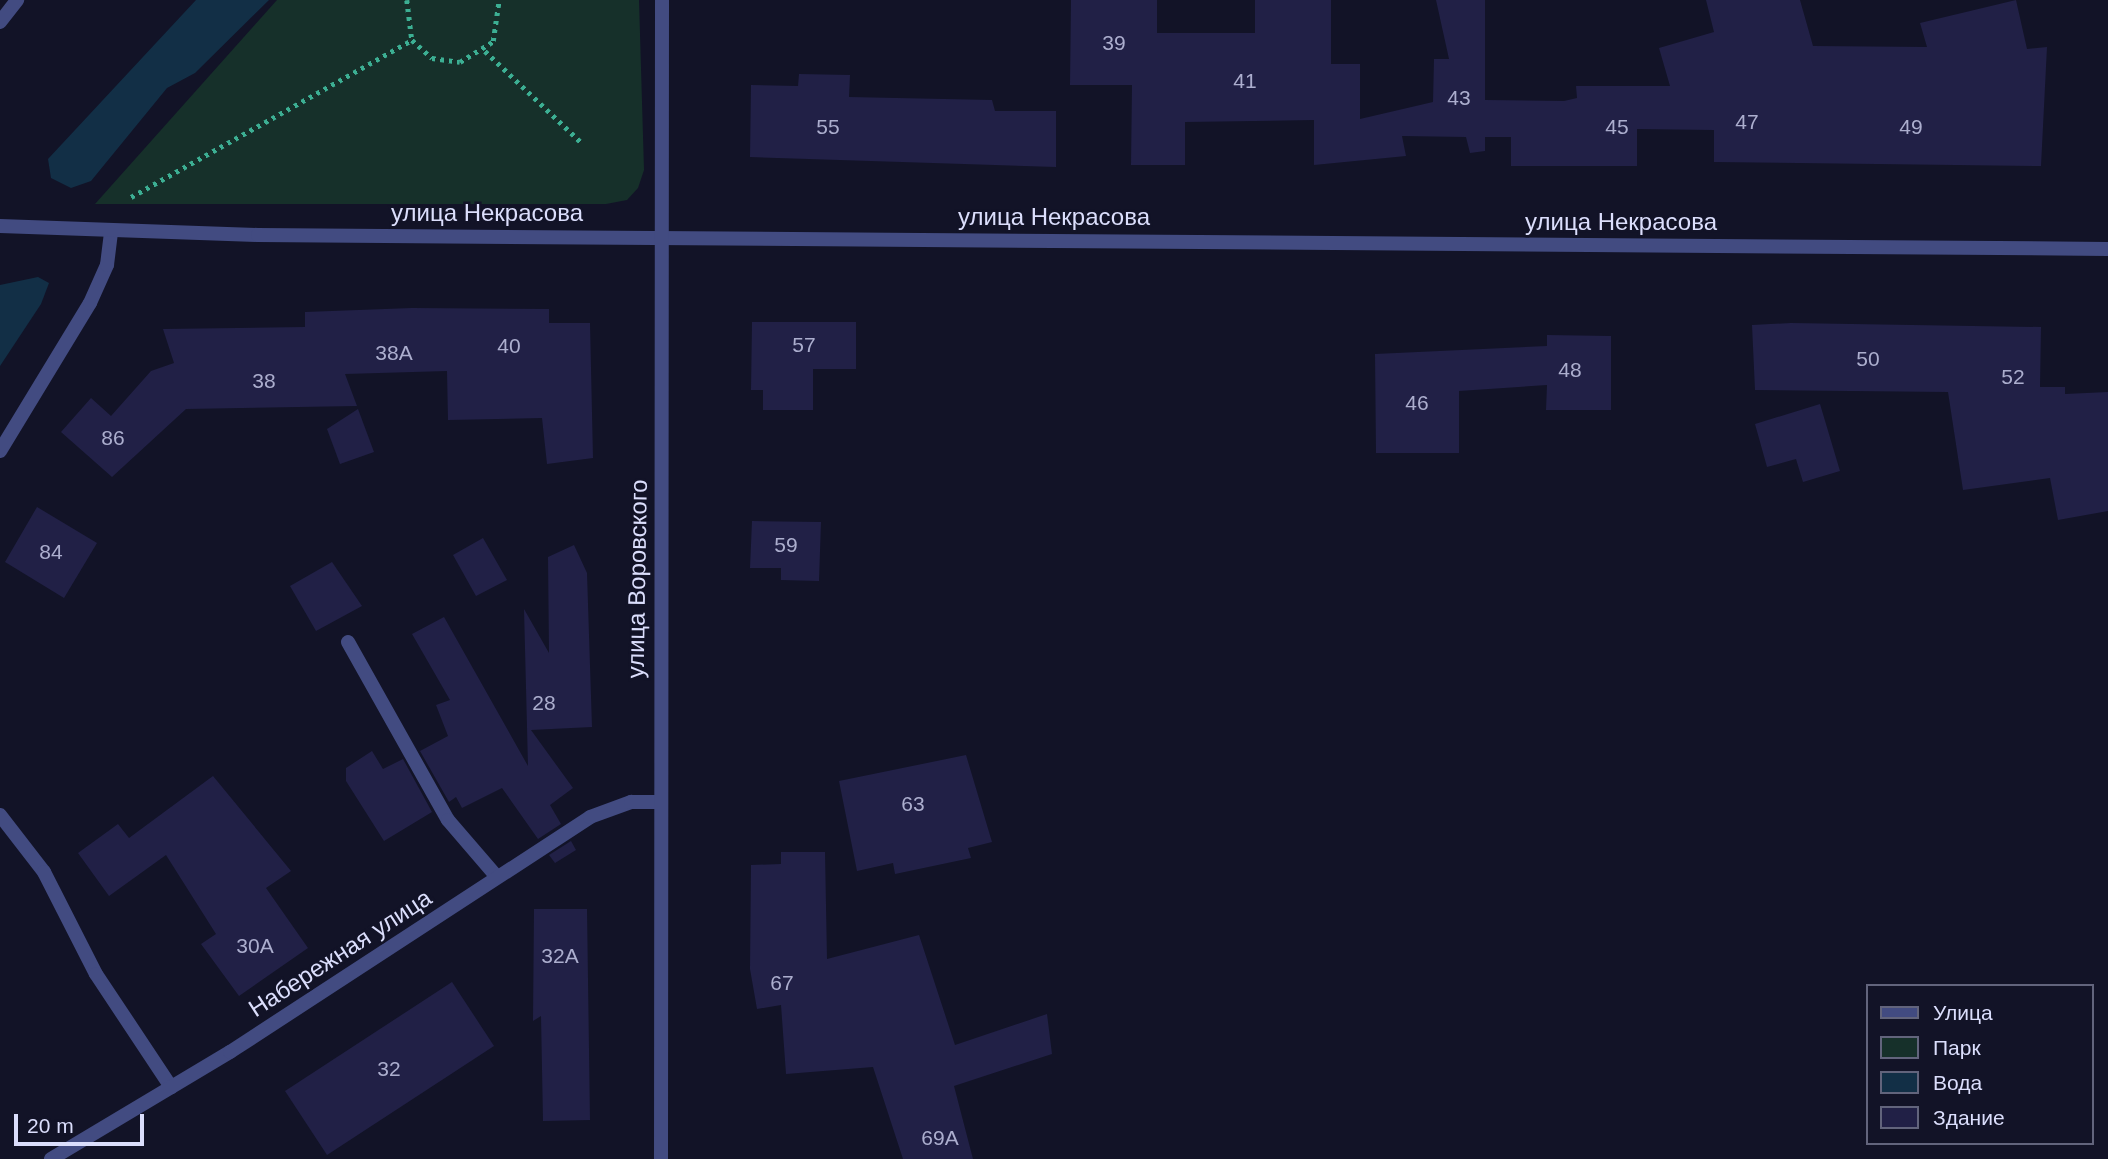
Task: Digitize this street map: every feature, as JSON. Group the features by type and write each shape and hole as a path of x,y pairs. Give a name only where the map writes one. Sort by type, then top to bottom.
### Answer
{"street":[{"path":"0,22 17,0"},
{"name":"улица Воровского","path":"661,1159 658,802 663,237 662,0"},
{"name":"улица Некрасова","path":"0,226 111,232 2108,249"},
{"path":"0,452 90,303 107,265 111,232"},
{"path":"348,642 448,820 498,877"},
{"name":"Набережная улица","path":"51,1159 171,1087 609,808 658,802"},
{"path":"0,815 44,872 96,974 171,1087"}],"path":[{"path":"407,0 412,40 446,62 485,51 499,30 499,0"},
{"path":"131,197 412,40"},
{"path":"485,51 583,144"}],"green space":[{"path":"277,0 639,0 644,170 638,188 627,200 606,204 95,204"}],"water":[{"path":"196,0 269,0 195,73 167,88 91,181 71,188 51,178 48,159"},
{"path":"38,277 49,283 41,304 0,366 0,285"}],"building":[{"path":"1071,0 1157,0 1157,33 1255,33 1255,0 1331,0 1331,64 1360,64 1360,119 1433,102 1434,59 1449,59 1436,0 1485,0 1485,100 1564,101 1577,98 1576,86 1670,86 1659,48 1714,32 1706,0 1800,0 1813,46 1927,47 1920,23 2016,0 2027,49 2047,47 2041,166 1714,162 1714,130 1637,129 1637,166 1511,166 1511,137 1485,137 1485,151 1470,153 1466,137 1402,136 1406,156 1314,165 1314,120 1185,122 1185,165 1131,165 1132,85 1070,85"},
{"path":"799,74 850,75 849,97 992,100 995,111 1056,111 1056,167 750,157 751,85 798,86"},
{"path":"412,308 549,309 549,323 590,323 593,458 547,464 542,418 448,420 447,371 345,374 357,406 186,409 112,477 61,432 91,398 111,416 151,371 174,363 163,329 305,327 305,312"},
{"path":"752,322 856,322 856,369 813,369 813,410 763,410 763,390 751,390"},
{"path":"1791,323 2041,327 2040,387 2065,387 2065,394 2108,392 2108,511 2058,520 2050,478 1963,490 1948,392 1755,390 1752,325"},
{"path":"1547,335 1611,336 1611,410 1546,410 1547,385 1459,391 1459,453 1376,453 1375,354 1547,346"},
{"path":"1820,404 1840,471 1803,482 1796,459 1767,467 1755,424"},
{"path":"358,409 374,452 340,464 327,429"},
{"path":"37,507 97,543 64,598 5,562"},
{"path":"752,521 821,522 819,581 781,580 781,568 750,568"},
{"path":"483,538 507,580 476,596 453,555"},
{"path":"574,545 587,573 592,727 531,730 573,788 550,805 561,824 538,839 502,788 462,808 456,797 449,802 420,751 448,736 436,705 450,700 412,634 444,617 528,766 524,609 549,653 548,557"},
{"path":"332,562 362,606 316,631 290,586"},
{"path":"372,751 383,769 403,759 432,812 384,841 346,781 346,768"},
{"path":"966,755 992,842 968,848 971,858 895,874 893,863 857,871 839,781"},
{"path":"213,776 291,871 266,888 308,948 239,996 201,944 216,934 166,855 109,896 78,853 118,824 129,838"},
{"path":"571,841 576,850 555,863 549,855"},
{"path":"781,852 825,852 827,959 919,935 955,1045 1047,1014 1052,1054 954,1086 973,1159 903,1159 873,1067 786,1074 781,1005 757,1009 750,969 751,865 781,864"},
{"path":"534,909 587,909 590,1120 543,1121 541,1016 533,1021"},
{"path":"452,982 494,1046 327,1155 285,1091"}]}
